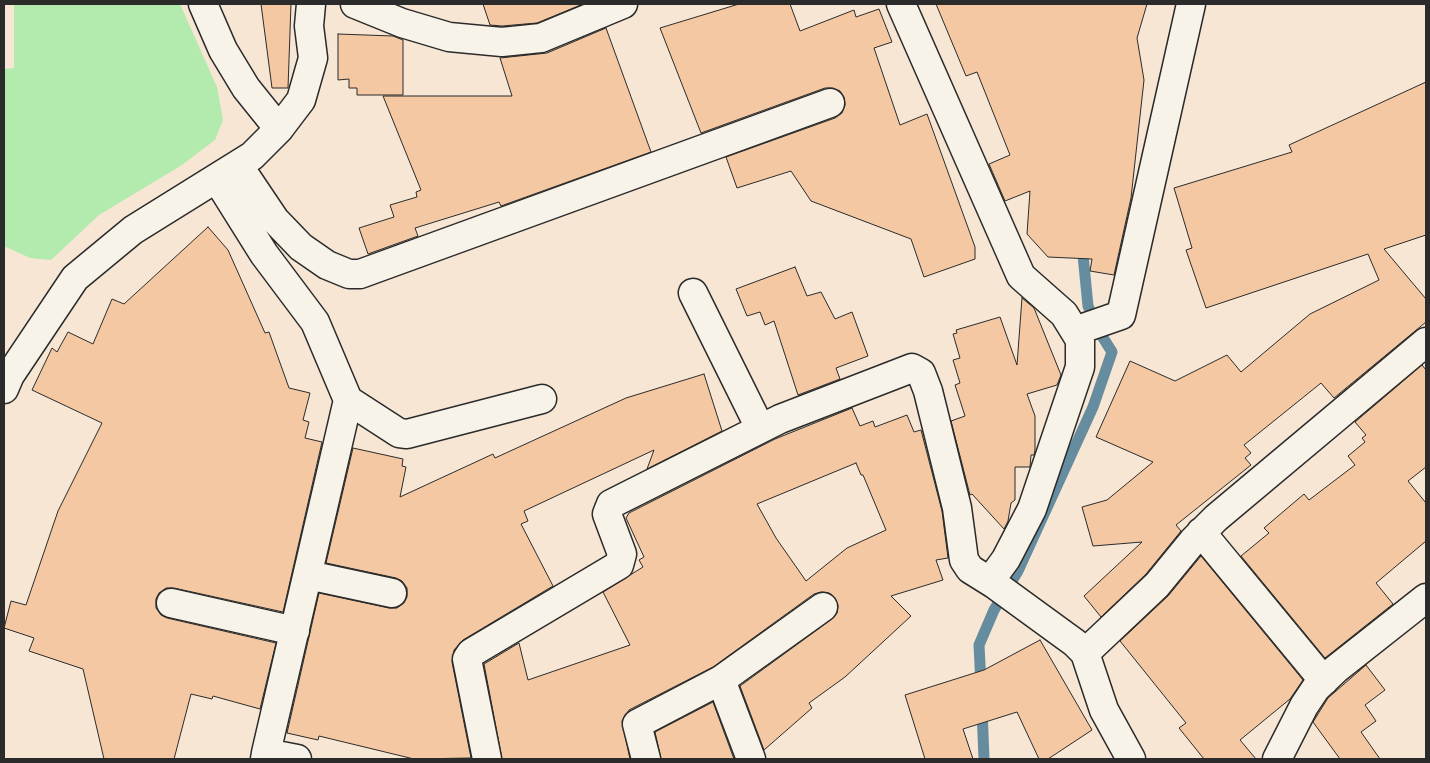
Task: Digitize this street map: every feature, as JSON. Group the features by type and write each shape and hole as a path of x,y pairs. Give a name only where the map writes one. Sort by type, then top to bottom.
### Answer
{"street":[{"path":"203,4 223,50 246,88 279,129"},
{"path":"4,390 10,375 75,278 133,230 252,156 279,129 301,100 313,58 309,26 311,4"},
{"path":"354,4 402,23 449,37 502,42 541,38 623,4"},
{"path":"901,4 1021,276 1080,329 1080,367 1035,500 1006,559 992,582"},
{"path":"1080,329 1121,316 1191,4"},
{"path":"228,172 301,247 327,266 349,274 360,274 403,261 830,103"},
{"path":"228,172 264,254 315,322 348,400 400,433 408,434 542,399"},
{"path":"693,293 760,428"},
{"path":"1085,653 1157,585 1201,532 1426,342"},
{"path":"487,759 467,659 471,653 619,565 622,554 607,514 611,504 760,428 894,373 912,368 921,373 928,391 957,508 964,560 970,570 992,582 1085,653 1104,710 1131,759"},
{"path":"297,759 266,756 348,400"},
{"path":"1201,532 1324,681"},
{"path":"308,575 392,593"},
{"path":"1278,759 1304,706 1324,681 1426,598"},
{"path":"171,603 295,631"},
{"path":"646,759 637,724 721,680 823,607"},
{"path":"721,680 751,759"}],"green space":[{"path":"14,4 180,4 217,87 223,120 215,140 182,165 99,215 51,260 30,258 4,246 4,69 14,68"}],"building":[{"path":"261,4 291,4 288,88 272,88"},
{"path":"483,4 583,4 537,23 502,26 490,25"},
{"path":"739,4 790,4 800,31 854,10 856,17 879,9 892,42 874,48 900,125 927,114 975,247 975,259 924,277 911,239 811,201 791,171 737,188 726,157 835,118 842,113 845,105 844,97 840,91 833,88 825,88 701,133 660,28"},
{"path":"936,4 1147,4 1137,38 1144,80 1131,198 1114,275 1090,271 1092,259 1048,257 1027,234 1030,191 1005,201 989,164 1010,155 977,72 966,76"},
{"path":"606,28 651,152 501,206 499,202 415,228 418,236 368,254 359,228 394,217 390,205 417,197 416,192 421,190 383,96 512,96 500,58 547,53"},
{"path":"338,34 393,36 403,40 403,95 357,95 357,88 349,88 349,79 338,80"},
{"path":"1426,82 1426,235 1384,249 1426,299 1426,322 1334,398 1321,383 1244,445 1251,453 1245,458 1251,465 1176,525 1181,531 1146,574 1101,617 1084,596 1142,542 1093,546 1082,507 1107,500 1153,462 1096,437 1130,361 1175,381 1227,355 1241,372 1310,314 1379,280 1368,254 1206,308 1186,250 1192,248 1174,188 1292,152 1289,145"},
{"path":"208,227 228,250 265,333 269,332 289,388 310,393 303,420 309,422 305,438 322,442 283,612 174,588 166,588 159,593 156,599 156,608 161,615 167,618 276,643 260,709 213,696 212,699 191,694 174,759 104,759 83,669 29,651 34,638 4,628 11,601 26,605 58,511 102,423 32,390 52,348 57,352 68,332 93,344 112,299 124,304"},
{"path":"795,267 807,296 821,292 835,319 852,312 868,356 836,368 840,379 798,395 774,321 765,325 760,312 747,316 736,289"},
{"path":"1022,298 1034,308 1061,375 1057,385 1027,394 1035,416 1035,450 1034,455 1031,455 1030,467 1015,467 1015,500 1011,503 1008,521 1004,529 972,494 970,495 951,421 965,416 955,385 960,383 953,360 960,358 953,334 957,333 956,330 1000,317 1017,365"},
{"path":"1422,365 1426,370 1426,467 1408,481 1426,503 1426,541 1376,583 1393,604 1325,658 1241,556 1269,533 1264,528 1304,494 1309,500 1355,465 1348,456 1365,442 1362,438 1366,435 1355,422"},
{"path":"704,374 722,431 647,469 654,450 524,511 528,521 521,524 553,586 463,640 454,650 452,662 471,758 414,759 319,736 318,740 287,733 319,593 389,608 397,608 404,603 407,597 407,588 402,581 396,578 326,563 353,448 403,459 402,466 406,467 400,497 493,454 495,458 626,398"},
{"path":"852,408 860,426 873,421 875,427 907,415 914,432 921,430 942,511 948,558 936,560 943,580 891,596 911,616 845,677 809,703 812,708 764,750 740,686 832,619 837,613 838,605 835,598 829,593 821,592 814,594 713,667 629,710 622,721 630,759 502,759 484,664 519,643 528,680 630,645 603,592 643,567 639,560 644,557 626,518 629,513 775,439","holes":["856,463 861,475 863,475 886,530 847,548 806,581 776,538 757,504"]},
{"path":"1201,556 1303,680 1290,699 1240,740 1256,759 1204,759 1179,728 1186,723 1120,641 1168,596"},
{"path":"1040,640 1092,730 1048,759 1039,759 1017,712 963,729 973,759 925,759 905,695 984,670"},
{"path":"1366,665 1385,690 1365,705 1376,721 1361,732 1380,759 1340,759 1313,722 1328,698"},
{"path":"713,702 734,759 661,759 655,732"}],"waterway":[{"path":"981,685 979,645 994,610 1018,571 1093,407 1112,352 1088,306 1082,245"},
{"path":"982,709 984,759"}]}
